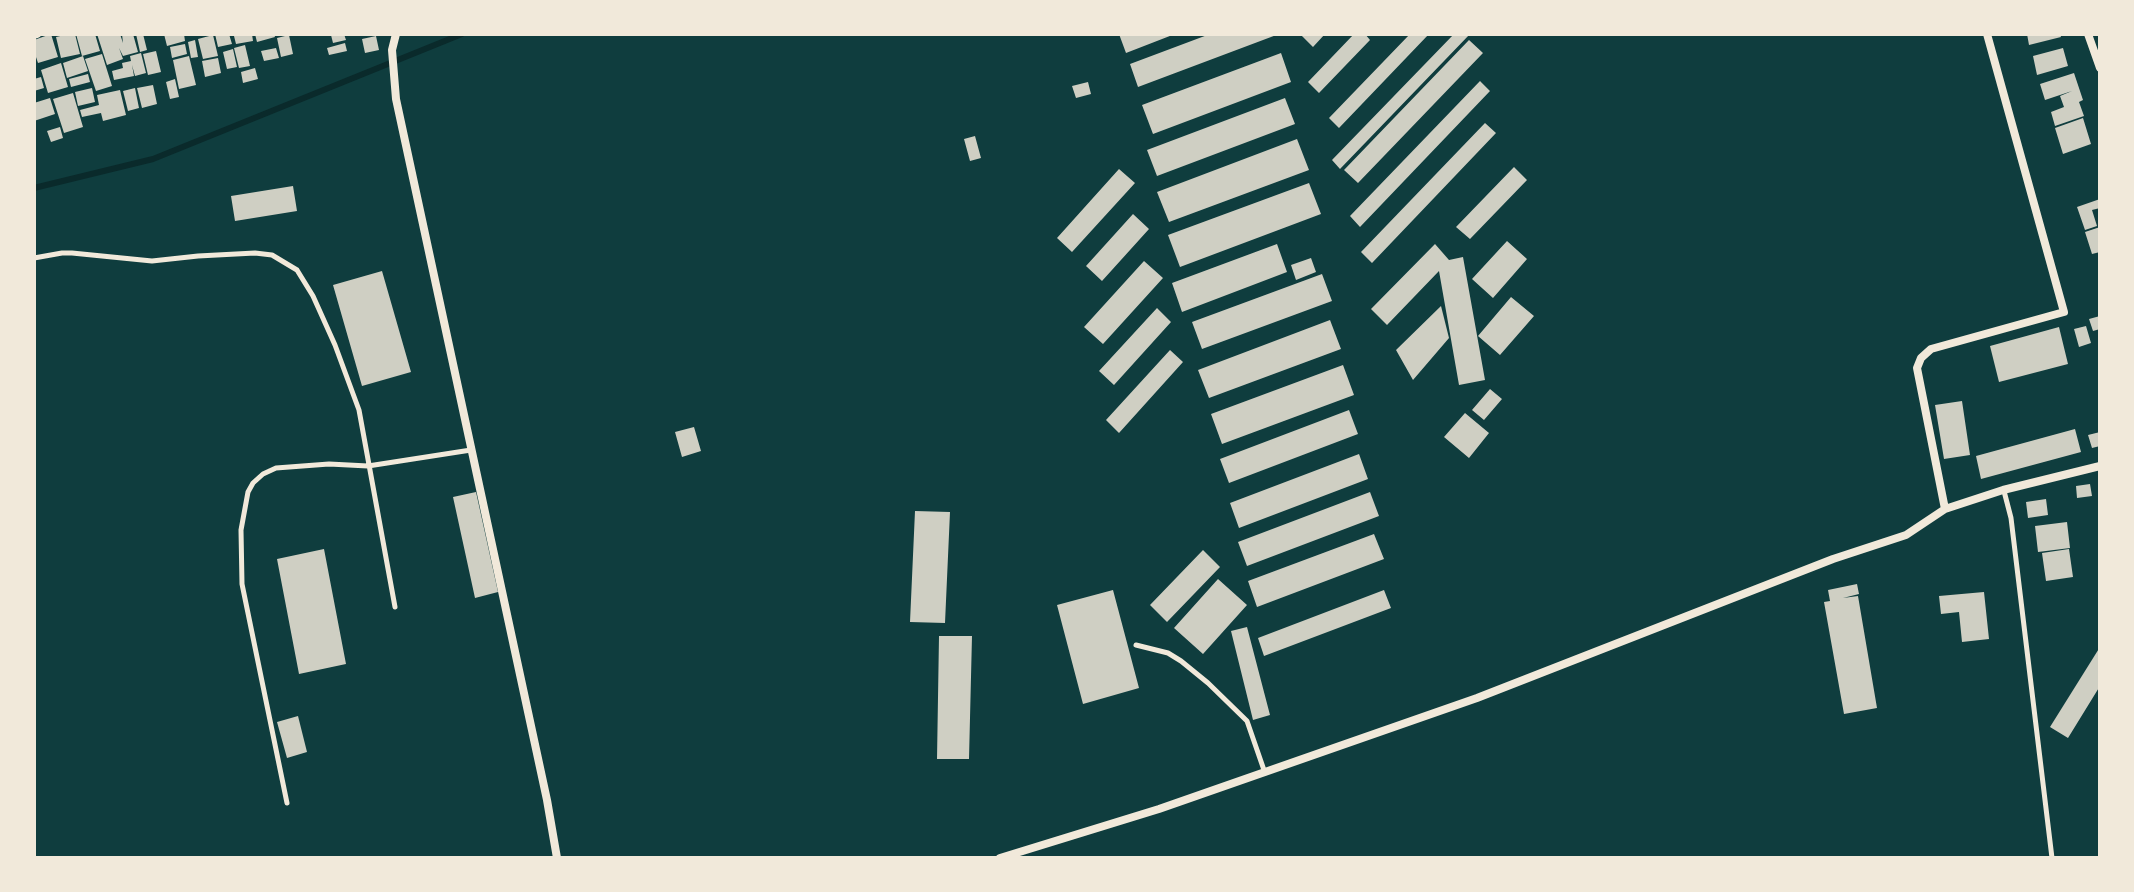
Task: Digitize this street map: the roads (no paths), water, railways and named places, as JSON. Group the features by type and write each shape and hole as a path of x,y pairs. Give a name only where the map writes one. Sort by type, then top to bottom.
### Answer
{"street":[{"path":"396,34 392,50 396,99 557,858"},
{"path":"1945,509 1917,368 1921,358 1931,349 2064,312 1987,34"},
{"path":"2088,34 2100,68"},
{"path":"1000,858 1265,774 1477,698 1833,559 1906,535 1945,509 2003,490 2100,466"}],"lane":[{"path":"34,258 72,253 152,261 255,253 272,255 297,270 313,296 335,345 359,410 395,607"},
{"path":"287,803 242,584 241,530 248,492 263,474 276,468 329,464 368,466 472,450"},
{"path":"2003,490 2011,518 2052,858"},
{"path":"1136,645 1168,653 1181,661 1247,721 1265,774"}],"waterway":[{"path":"34,188 153,159 462,34"}]}
